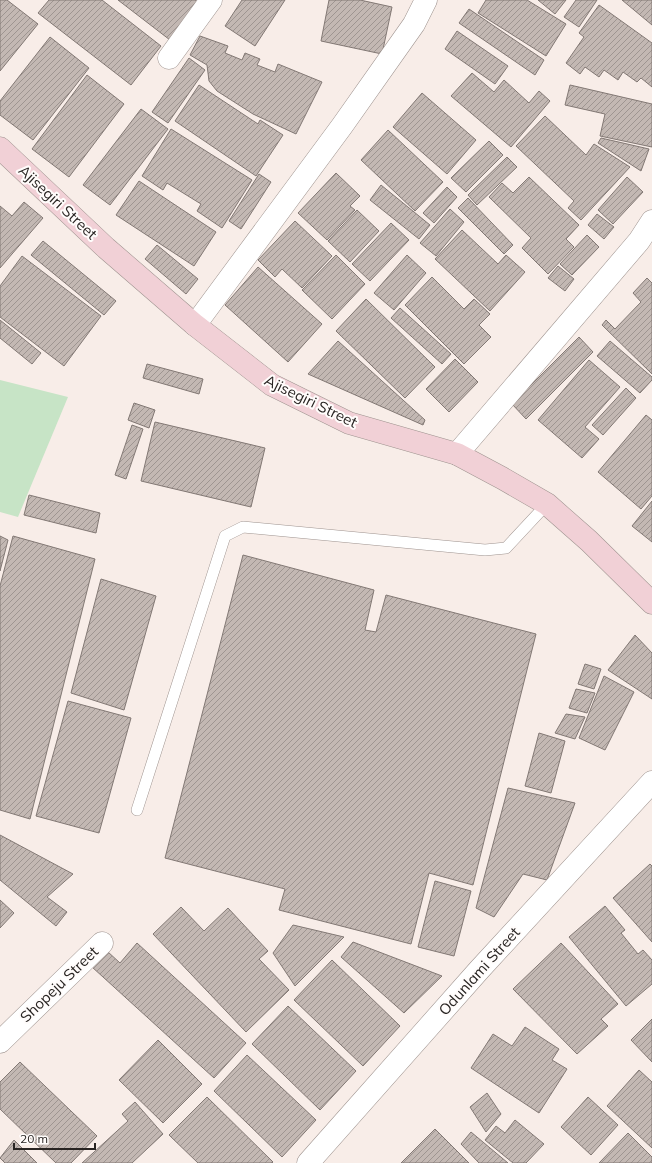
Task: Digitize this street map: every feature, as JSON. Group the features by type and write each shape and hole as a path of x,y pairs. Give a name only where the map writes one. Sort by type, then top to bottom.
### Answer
{"street":[{"path":"169,58 211,0"},
{"path":"195,325 342,126 414,24 426,0"},
{"name":"Ajisegiri Street","path":"0,148 106,248 195,325 272,385 349,423 458,454 547,504 588,541 652,603"},
{"path":"458,454 645,246 652,221"},
{"name":"Odunlami Street","path":"308,1163 479,970 652,782"},
{"name":"Shopeju Street","path":"0,1042 102,943"}],"lane":[{"path":"137,810 225,536 243,527 485,550 506,548 547,504"}],"green space":[{"path":"0,380 68,397 18,517 0,512"}],"building":[{"path":"0,0 7,0 38,24 0,71"},
{"path":"49,0 102,0 161,46 131,85 38,13"},
{"path":"118,0 195,0 198,2 170,40"},
{"path":"242,0 285,0 255,46 225,26"},
{"path":"329,0 360,0 392,7 382,54 321,41"},
{"path":"486,0 527,0 566,24 546,56 478,13"},
{"path":"538,0 566,0 555,14"},
{"path":"576,0 597,0 579,27 564,17"},
{"path":"622,0 652,0 652,25"},
{"path":"599,5 652,43 652,87 641,78 637,82 623,72 618,80 604,70 599,77 585,67 580,74 566,63 584,37 579,33"},
{"path":"469,9 544,60 535,75 459,23"},
{"path":"457,31 508,66 495,84 445,49"},
{"path":"200,36 228,46 225,53 242,60 245,53 260,59 257,65 275,72 278,64 322,82 296,134 253,114 217,91 209,81 207,65 190,55"},
{"path":"50,37 89,68 33,140 0,115 0,101"},
{"path":"189,58 205,70 168,123 152,112"},
{"path":"472,73 494,92 504,80 529,103 539,91 550,101 511,147 451,96"},
{"path":"87,75 124,104 69,177 32,149"},
{"path":"199,85 258,124 260,120 283,135 256,176 175,121"},
{"path":"570,85 652,104 652,147 600,136 605,114 565,105"},
{"path":"422,93 476,140 447,174 393,127"},
{"path":"141,109 168,129 110,205 83,185"},
{"path":"545,116 586,155 594,144 630,167 581,220 568,208 574,201 516,146"},
{"path":"171,129 252,180 222,228 197,211 201,204 167,183 163,190 142,176"},
{"path":"388,130 443,182 415,211 361,160"},
{"path":"601,138 649,149 641,171 598,143"},
{"path":"489,141 503,155 466,192 451,178"},
{"path":"507,157 517,167 477,205 468,195"},
{"path":"336,173 360,196 350,206 355,210 327,240 298,213"},
{"path":"259,174 271,182 241,229 229,221"},
{"path":"529,177 579,225 566,239 574,247 548,274 522,248 531,238 489,197 502,183 513,193"},
{"path":"627,177 643,192 613,224 598,210"},
{"path":"139,181 216,232 194,266 116,215"},
{"path":"381,185 430,225 419,239 370,200"},
{"path":"447,187 457,197 434,223 423,213"},
{"path":"468,198 513,245 504,254 458,208"},
{"path":"24,202 43,218 0,268 0,206 12,216"},
{"path":"450,209 464,222 436,256 420,243"},
{"path":"357,210 379,231 350,262 328,241"},
{"path":"597,214 614,227 604,239 588,225"},
{"path":"295,221 332,256 302,288 282,269 275,277 258,260"},
{"path":"391,223 409,240 370,281 352,264"},
{"path":"462,230 498,264 506,255 525,272 490,311 435,259"},
{"path":"587,235 599,247 572,275 560,264"},
{"path":"43,241 116,301 104,315 31,255"},
{"path":"157,245 198,279 186,294 145,259"},
{"path":"336,255 365,284 332,319 302,290"},
{"path":"407,255 426,273 394,310 374,293"},
{"path":"22,256 101,316 64,366 0,317 0,286"},
{"path":"558,266 574,279 565,291 548,278"},
{"path":"258,267 322,324 288,362 225,305"},
{"path":"432,277 464,309 474,299 490,314 479,325 491,337 464,364 405,305"},
{"path":"647,278 652,283 652,374 602,325 606,320 615,329 641,302 633,293"},
{"path":"366,299 435,367 405,398 336,331"},
{"path":"400,308 451,354 442,364 391,318"},
{"path":"0,320 41,353 32,364 0,338"},
{"path":"579,337 593,352 526,419 512,404"},
{"path":"338,341 425,420 423,425 308,374"},
{"path":"610,341 652,377 652,380 640,393 597,356"},
{"path":"455,359 478,382 449,412 426,389"},
{"path":"589,360 620,387 585,427 599,439 582,458 538,420"},
{"path":"147,364 203,379 199,394 143,378"},
{"path":"626,388 636,398 603,435 592,425"},
{"path":"134,403 155,410 149,428 128,420"},
{"path":"646,415 652,420 652,496 641,509 598,472"},
{"path":"155,422 265,448 251,507 141,481"},
{"path":"132,425 143,429 126,479 115,475"},
{"path":"29,495 100,513 96,533 24,515"},
{"path":"652,501 652,542 632,526"},
{"path":"0,536 8,540 0,571"},
{"path":"13,536 95,559 30,819 0,810 0,586"},
{"path":"243,555 374,590 365,630 376,632 386,595 536,634 473,885 429,873 411,944 279,910 285,889 165,858"},
{"path":"101,579 156,596 124,710 71,693"},
{"path":"635,635 652,653 652,699 608,670"},
{"path":"585,664 601,669 594,689 578,684"},
{"path":"604,676 634,692 605,750 579,738"},
{"path":"576,689 595,693 587,713 569,708"},
{"path":"68,701 131,718 99,833 36,816"},
{"path":"566,714 585,717 575,739 555,733"},
{"path":"539,733 565,741 551,793 525,786"},
{"path":"508,788 575,803 547,880 523,874 494,917 476,908"},
{"path":"0,835 73,874 47,897 67,912 56,926 0,880"},
{"path":"650,864 652,866 652,942 613,898"},
{"path":"435,881 471,891 454,956 418,947"},
{"path":"0,900 14,913 0,928"},
{"path":"605,906 625,930 621,933 638,954 643,950 652,960 652,984 626,1006 569,937"},
{"path":"181,907 204,931 228,908 268,951 259,959 289,990 246,1032 153,934"},
{"path":"293,925 344,937 295,986 273,953"},
{"path":"353,942 442,976 404,1013 341,957"},
{"path":"137,943 246,1043 214,1078 92,967 107,951 120,963"},
{"path":"561,943 618,1004 601,1019 608,1026 577,1054 513,989"},
{"path":"332,960 400,1026 363,1066 294,1000"},
{"path":"288,1006 356,1071 320,1110 252,1044"},
{"path":"652,1019 652,1062 631,1040"},
{"path":"525,1027 559,1049 552,1060 567,1069 539,1113 471,1068 493,1034 512,1046"},
{"path":"158,1040 202,1084 163,1123 119,1080"},
{"path":"247,1055 316,1120 282,1157 214,1091"},
{"path":"20,1062 97,1136 71,1163 56,1163 0,1109 0,1082"},
{"path":"639,1070 652,1082 652,1148 607,1106"},
{"path":"487,1093 501,1114 486,1132 470,1107"},
{"path":"207,1097 273,1162 272,1163 198,1163 169,1135"},
{"path":"588,1097 618,1125 591,1155 561,1127"},
{"path":"135,1102 163,1134 132,1163 82,1163 128,1121 122,1114"},
{"path":"515,1120 544,1144 526,1163 513,1163 485,1140 496,1126 505,1133"},
{"path":"435,1129 469,1163 401,1163"},
{"path":"471,1132 508,1163 479,1163 461,1144"},
{"path":"628,1133 652,1157 652,1163 599,1163"},
{"path":"14,1140 37,1163 5,1163 0,1158"}]}
